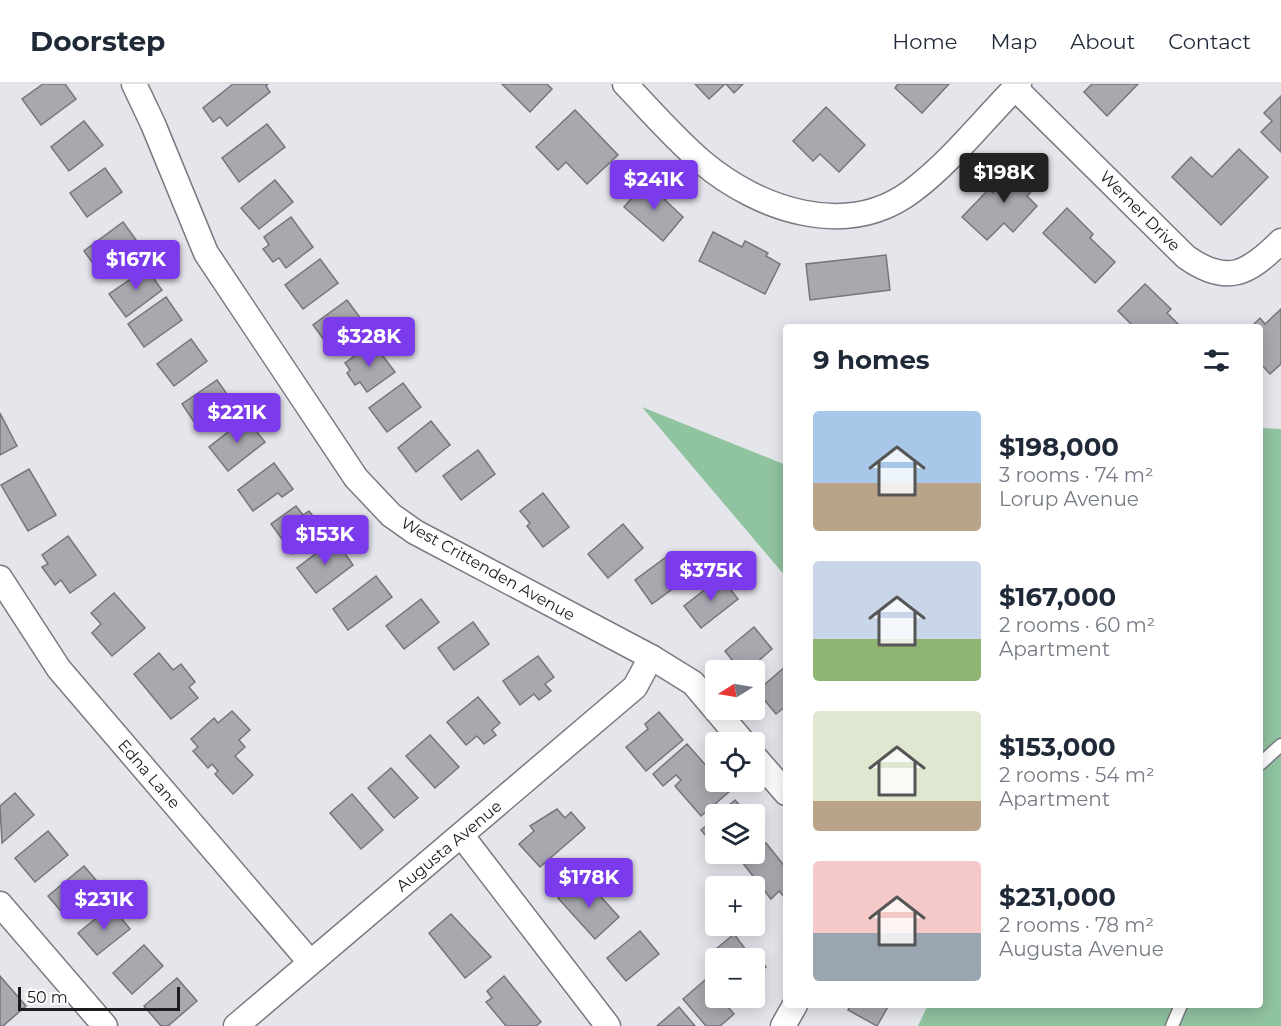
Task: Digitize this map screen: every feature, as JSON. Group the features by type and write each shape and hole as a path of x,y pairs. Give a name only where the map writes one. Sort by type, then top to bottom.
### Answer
{"street":[{"name":"West Crittenden Avenue","path":"134,84 153,124 206,253 356,478 373,498 415,532 651,657 693,683 735,732"},
{"path":"625,84 702,162 747,192 798,213 834,217 861,214 884,206 911,192 1017,86"},
{"name":"Werner Drive","path":"1017,86 1186,257 1199,266 1218,274 1231,274 1248,269 1281,241"},
{"name":"Edna Lane","path":"0,578 59,669 310,962"},
{"name":"Augusta Avenue","path":"236,1026 635,687 651,657"},
{"path":"765,769 783,790"},
{"path":"462,836 608,1026"},
{"path":"0,904 105,1026"},
{"path":"783,1026 793,1008"}],"lane":[{"path":"1263,761 1281,745"},
{"path":"1172,1026 1180,1008"}],"green space":[{"path":"642,407 783,464 783,573"},
{"path":"1263,428 1281,429 1281,1026 918,1026 927,1008 1263,1008"}],"building":[{"path":"43,84 65,84 76,99 41,125 22,99"},
{"path":"233,84 268,84 266,86 270,92 227,126 220,117 213,122 203,108"},
{"path":"502,84 547,84 552,89 530,112"},
{"path":"695,84 725,84 709,99"},
{"path":"726,84 743,84 734,93"},
{"path":"898,84 949,84 922,113 895,88"},
{"path":"1092,84 1138,84 1107,116 1084,92"},
{"path":"1281,96 1281,152 1261,132 1272,121 1264,113"},
{"path":"826,107 865,145 839,172 820,154 813,161 793,141"},
{"path":"575,110 618,155 587,184 566,162 558,170 536,147"},
{"path":"84,121 103,145 69,171 51,147"},
{"path":"267,124 285,147 239,182 222,158"},
{"path":"1239,149 1268,177 1221,225 1172,177 1191,157 1212,177"},
{"path":"1022,163 1041,181 1027,196 1037,206 1013,232 1004,223 987,240 962,217 989,189 993,193"},
{"path":"105,168 122,192 87,217 70,193"},
{"path":"275,180 293,202 259,229 241,208"},
{"path":"646,182 655,190 658,187 669,196 665,200 683,217 663,241 624,207"},
{"path":"1067,208 1093,234 1090,238 1115,262 1095,283 1043,233"},
{"path":"291,217 313,247 286,268 279,258 273,262 263,249 269,245 264,237"},
{"path":"123,222 139,244 100,273 84,251"},
{"path":"713,232 742,247 745,241 768,253 766,256 780,264 765,294 699,261"},
{"path":"886,255 890,290 810,300 806,264"},
{"path":"320,259 338,283 303,309 285,285"},
{"path":"143,264 162,290 126,317 109,294 132,278 129,274"},
{"path":"1145,284 1171,309 1167,313 1178,324 1131,324 1118,311"},
{"path":"166,297 182,320 144,347 128,324"},
{"path":"347,300 364,323 330,348 313,325"},
{"path":"1281,309 1281,364 1270,374 1263,366 1263,324 1254,324 1260,318 1265,324"},
{"path":"191,339 207,361 174,386 157,364"},
{"path":"373,343 395,372 367,392 360,382 355,385 347,373 350,370 345,363"},
{"path":"217,380 234,404 199,429 182,404"},
{"path":"403,383 421,407 387,432 369,408"},
{"path":"0,413 17,446 0,455"},
{"path":"246,418 265,442 228,471 209,447"},
{"path":"431,421 450,445 416,472 398,448"},
{"path":"478,450 495,474 461,500 443,476"},
{"path":"274,463 293,489 282,497 278,493 253,511 238,490"},
{"path":"29,469 56,515 28,531 1,485"},
{"path":"543,493 569,527 543,547 527,526 530,523 520,511"},
{"path":"296,506 303,515 309,511 319,524 313,528 318,535 293,554 271,524"},
{"path":"623,524 643,548 608,578 588,554"},
{"path":"68,536 96,575 70,593 61,580 55,585 42,567 48,564 42,555"},
{"path":"335,539 353,565 316,593 297,568"},
{"path":"669,555 686,579 652,604 635,580"},
{"path":"376,576 392,597 348,630 333,609"},
{"path":"721,577 738,599 701,628 684,606"},
{"path":"114,593 145,628 112,656 92,633 101,624 91,613"},
{"path":"421,599 439,622 404,649 386,626"},
{"path":"473,622 489,644 454,670 438,648"},
{"path":"754,627 772,649 759,660 732,660 725,651"},
{"path":"159,653 173,670 181,664 195,682 189,687 198,698 171,719 134,674"},
{"path":"538,656 554,677 545,684 551,691 539,700 534,694 520,705 503,681"},
{"path":"783,669 783,708 776,714 765,701 765,684"},
{"path":"478,697 500,723 492,730 496,735 484,744 477,736 466,745 447,722"},
{"path":"232,711 250,730 239,740 245,747 235,756 253,775 233,794 215,774 218,771 212,764 208,768 193,751 198,747 191,739 214,718 218,723"},
{"path":"659,712 683,740 646,771 626,747 648,729 645,724"},
{"path":"430,735 459,767 435,788 406,756"},
{"path":"687,744 705,764 705,792 729,792 715,804 705,804 705,813 701,816 675,786 681,780 676,775 663,786 653,774"},
{"path":"391,768 418,798 394,818 368,788"},
{"path":"15,793 34,815 2,843 0,806"},
{"path":"352,794 383,830 361,849 330,813"},
{"path":"557,809 565,818 571,812 585,828 540,867 519,844 534,831 530,826"},
{"path":"48,831 68,855 35,882 15,858"},
{"path":"766,843 783,864 783,896 779,891 771,899 765,891 765,876 753,876 744,864 765,864"},
{"path":"84,866 101,886 66,917 48,896"},
{"path":"578,880 589,892 593,888 619,917 595,939 558,898"},
{"path":"111,906 130,929 97,955 78,933"},
{"path":"451,914 491,957 465,978 429,933"},
{"path":"640,931 659,954 626,981 607,958"},
{"path":"732,936 736,936 744,948 717,948"},
{"path":"144,945 163,966 132,994 113,973"},
{"path":"0,976 26,1006 3,1026 0,1026"},
{"path":"504,976 541,1022 536,1026 506,1026 486,1002 492,998 487,991"},
{"path":"177,978 197,1001 168,1026 161,1026 144,1006"},
{"path":"705,980 705,1008 729,1008 734,1014 720,1026 706,1026 683,999"},
{"path":"679,1007 695,1026 657,1026"},
{"path":"849,1008 887,1008 877,1026 848,1010"}]}
